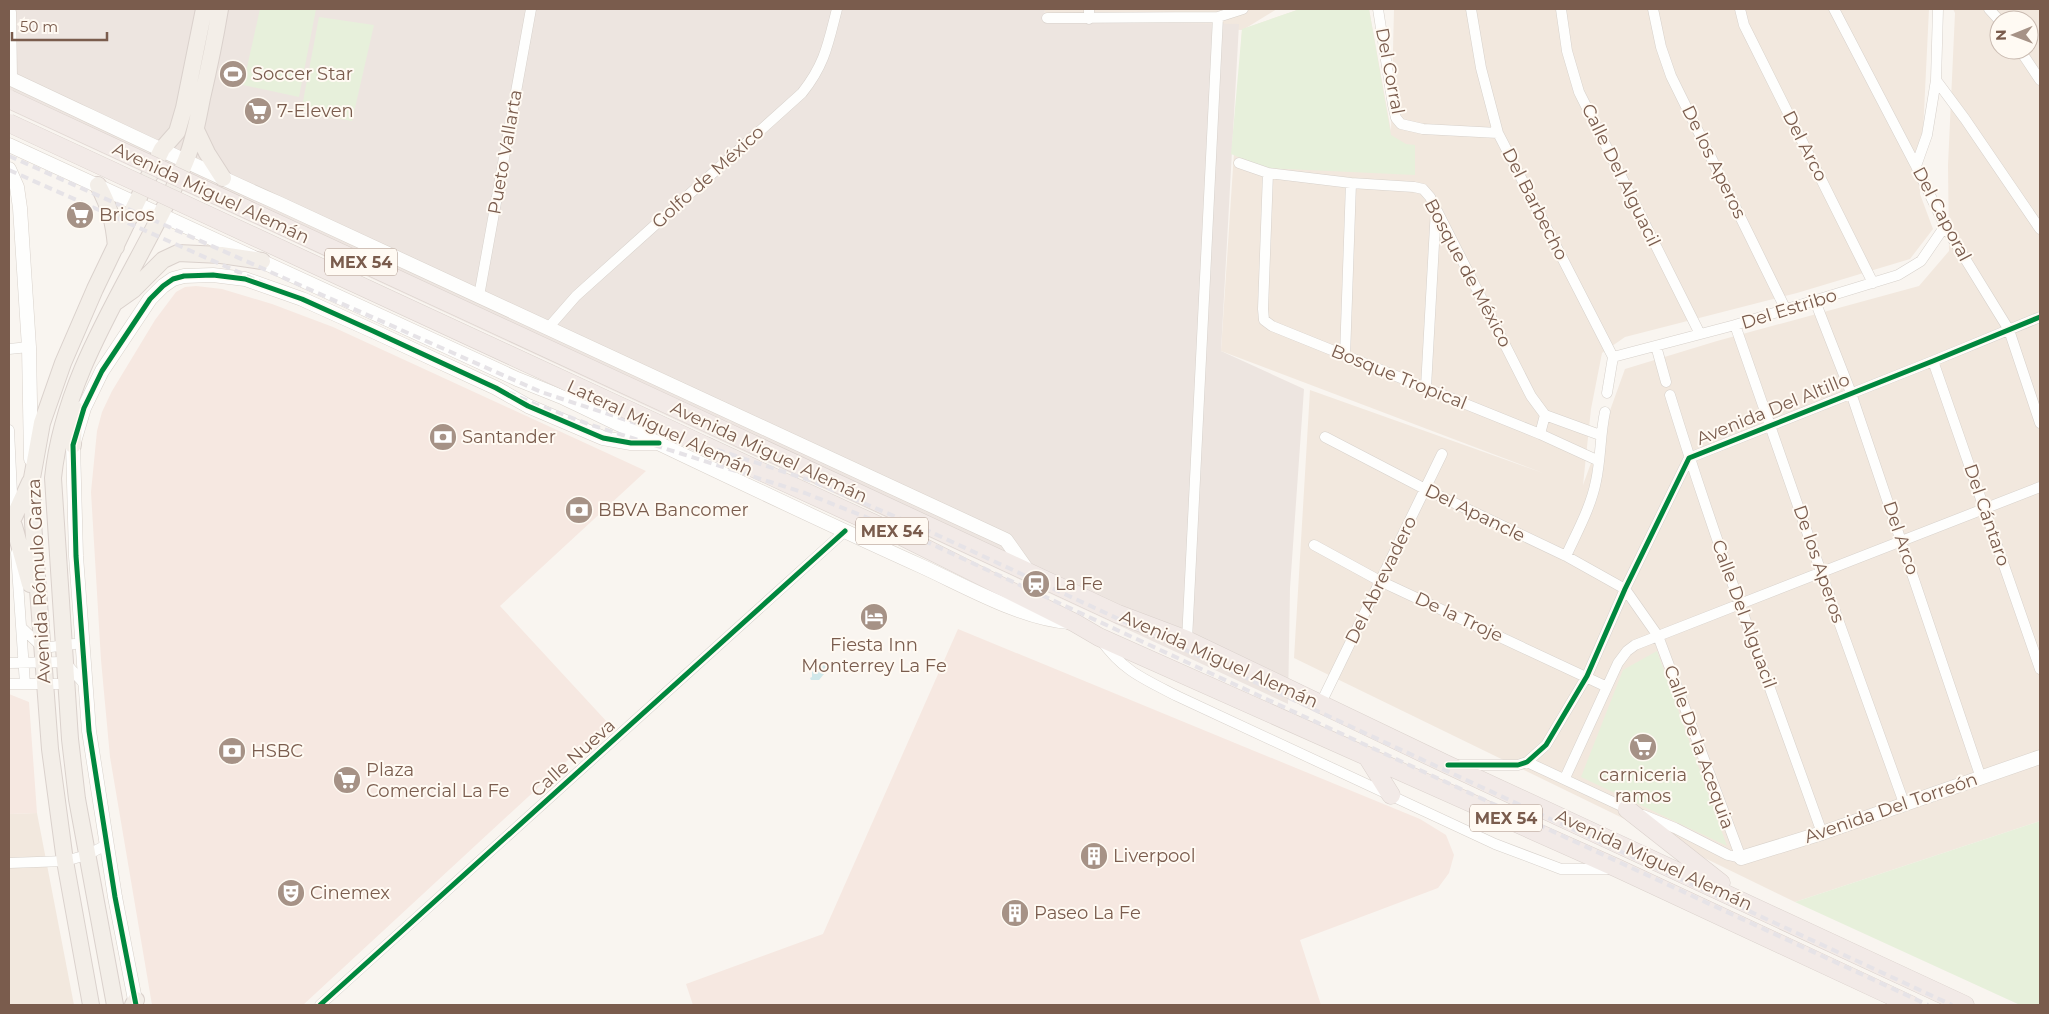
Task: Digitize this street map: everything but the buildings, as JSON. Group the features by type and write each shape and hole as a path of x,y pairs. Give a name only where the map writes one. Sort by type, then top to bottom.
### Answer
{"highway":[{"name":"Avenida Miguel Alemán","path":"9,99 1118,614 1187,640 1320,705 1743,900 1965,1005"},
{"name":"Avenida Miguel Alemán","path":"9,123 901,536 1075,622 1099,637 1617,868 1911,1005"},
{"path":"1366,755 1391,795"},
{"path":"1627,809 1743,900"}],"main road":[{"name":"Avenida Rómulo Garza","path":"91,1005 65,862 50,749 44,684 32,478 42,423 63,363 162,149 177,132 184,108 204,9"},
{"name":"Avenida Rómulo Garza","path":"115,1005 76,791 66,684 53,478 62,425 77,384 112,305 160,215 185,162 196,130 220,9"},
{"path":"196,130 208,154 224,178"},
{"path":"91,182 111,210 116,248"},
{"path":"112,305 133,290 163,260 178,252 262,261"},
{"path":"73,446 73,421 77,384"},
{"path":"32,478 14,522 40,621"}],"street":[{"name":"Pueto Vallarta","path":"479,296 531,9"},
{"name":"Golfo de México","path":"548,328 576,296 802,93 816,75 824,59 838,9"},
{"path":"1047,18 1089,14 1174,14 1218,18 1243,9"},
{"name":"Del Corral","path":"1378,9 1393,105 1396,118 1401,124 1424,129 1498,133"},
{"name":"Del Barbecho","path":"1471,9 1481,68 1498,133 1613,358"},
{"name":"Calle Del Alguacil","path":"1562,9 1567,51 1580,92 1700,334"},
{"name":"De los Aperos","path":"1653,9 1661,47 1672,76 1786,310"},
{"name":"Del Arco","path":"1740,9 1744,25 1873,283"},
{"name":"Del Caporal","path":"1834,9 1916,166 1944,226 2009,330 2040,424"},
{"path":"1916,166 1927,135 1936,80 1938,9"},
{"path":"9,12 10,78 106,125 162,149 185,162 224,178 1006,540 1028,572"},
{"path":"1187,640 1218,18"},
{"path":"2027,60 2040,80"},
{"path":"1936,80 2040,229"},
{"path":"91,182 94,171 103,162 110,145 111,138 106,125"},
{"name":"Lateral Miguel Alemán","path":"9,145 517,379 562,397 844,531 1017,610 1052,621 1075,622"},
{"name":"Bosque de México","path":"1239,163 1268,173 1423,189 1436,207 1531,396 1545,415"},
{"path":"9,169 17,187 20,208 28,347 32,478"},
{"name":"Bosque Tropical","path":"1268,173 1264,320 1272,326 1426,386 1599,461"},
{"path":"1345,356 1351,183"},
{"path":"235,249 220,222 219,212 221,204 228,196 252,191"},
{"path":"1426,386 1436,207"},
{"name":"Del Estribo","path":"1613,358 1736,325 1898,275 1920,261 1944,226"},
{"path":"135,1004 115,897 89,731 74,510 73,446 84,408 102,371 150,299 162,286 173,279 195,274 245,279 302,299 496,388 528,406 603,438 630,443 659,443"},
{"name":"Del Arco","path":"1814,302 1850,393 1902,539 1981,778"},
{"path":"373,331 379,316"},
{"name":"Avenida Del Altillo","path":"1527,762 1546,745 1587,676 1625,589 1689,458 1850,393 1933,362 2040,317"},
{"name":"De los Aperos","path":"1736,325 1821,572 1904,803"},
{"path":"1656,346 1666,382"},
{"path":"9,349 28,347"},
{"path":"1608,392 1613,358"},
{"name":"Del Cántaro","path":"1933,362 2040,669"},
{"name":"Calle Del Alguacil","path":"1670,394 1689,458 1740,605 1822,832"},
{"path":"1566,556 1591,502 1599,461 1600,435 1605,412"},
{"path":"1540,434 1545,415 1600,435"},
{"path":"9,430 25,684"},
{"name":"Del Apancle","path":"1325,437 1425,489 1566,556 1625,589"},
{"name":"Del Abrevadero","path":"1320,705 1442,454"},
{"path":"1565,778 1605,686 1627,650 1902,539 2040,486"},
{"name":"Calle Nueva","path":"320,1005 844,531"},
{"name":"De la Troje","path":"1314,545 1380,581 1605,686"},
{"name":"Calle De la Acequia","path":"1625,589 1658,636 1741,858"},
{"path":"22,628 43,655"},
{"path":"1099,637 1113,657 1139,676 1177,696 1495,844 1561,869 1617,868"},
{"path":"9,663 24,663 43,655 64,654 82,643"},
{"path":"43,655 64,654"},
{"path":"64,654 85,685"},
{"path":"9,684 66,684"},
{"name":"Avenida Del Torreón","path":"1741,858 2040,757"},
{"path":"1448,765 1518,764 1527,762 1565,778 1627,809 1675,828 1728,855 1741,858"},
{"path":"9,864 65,862 87,855 108,844"}],"shaded area":[{"name":"La Fe","path":"9,9 1045,9 1044,21 1239,24 1221,351 1304,389 1290,588 1288,704 9,110"},
{"path":"1045,9 1277,9 1246,28 1300,9 1369,9 1391,131 1394,9 1929,9 1920,194 1933,229 1910,259 1797,293 1625,337 1602,353 1591,409 1583,485 1625,369 1717,341 1919,286 1949,251 1948,165 1955,13 1953,9 2040,9 2040,821 1795,902 1294,658 1310,390 1543,473 1221,351 1242,30 1044,21"},
{"path":"196,286 222,289 272,304 333,327 646,471 500,606 608,723 303,1005 152,1005 110,757 101,660 91,492 97,431 102,412 112,391 155,320 176,292 185,287"},
{"name":"Paseo La Fe","path":"958,629 1420,819 1446,835 1454,855 1449,873 1438,888 1300,940 1321,1005 693,1005 686,984 823,934"},
{"path":"9,694 29,702 37,813 9,814"},
{"path":"37,813 74,1005 9,1005 9,814"}],"green space":[{"path":"260,9 316,9 299,97 243,85"},
{"path":"1300,9 1369,9 1391,135 1406,144 1415,145 1415,175 1266,168 1231,154 1242,29"},
{"path":"319,17 374,25 352,121 301,112"},
{"path":"1657,651 1727,846 1581,777 1623,670"},
{"path":"2040,821 2040,1005 2020,1005 1795,902"}],"water":[{"path":"825,664 832,667 819,680 811,680 812,672"}],"railway":[{"path":"9,156 541,392 809,480 920,527 1952,1005"},
{"path":"9,170 537,405 591,425 805,493 916,537 1928,1005"}],"cycle path":[{"path":"136,1005 115,897 89,731 76,556 73,445 84,408 102,371 150,299 173,279 184,276 213,275 245,279 302,299 496,388 528,406 603,438 631,443 659,443"},
{"path":"1448,765 1518,765 1527,762 1546,745 1587,676 1625,589 1689,458 2040,317"},
{"path":"320,1005 845,531"}],"place":[{"name":"Soccer Star","path":"233,74"},
{"name":"7-Eleven","path":"258,111"},
{"name":"Bricos","path":"80,215"},
{"name":"Santander","path":"443,437"},
{"name":"BBVA Bancomer","path":"579,510"},
{"name":"La Fe","path":"1036,584"},
{"name":"Fiesta Inn Monterrey La Fe","path":"874,617"},
{"name":"carniceria ramos","path":"1643,747"},
{"name":"HSBC","path":"232,751"},
{"name":"Plaza Comercial La Fe","path":"347,780"},
{"name":"Liverpool","path":"1094,856"},
{"name":"Cinemex","path":"291,893"},
{"name":"Paseo La Fe","path":"1015,913"}]}
